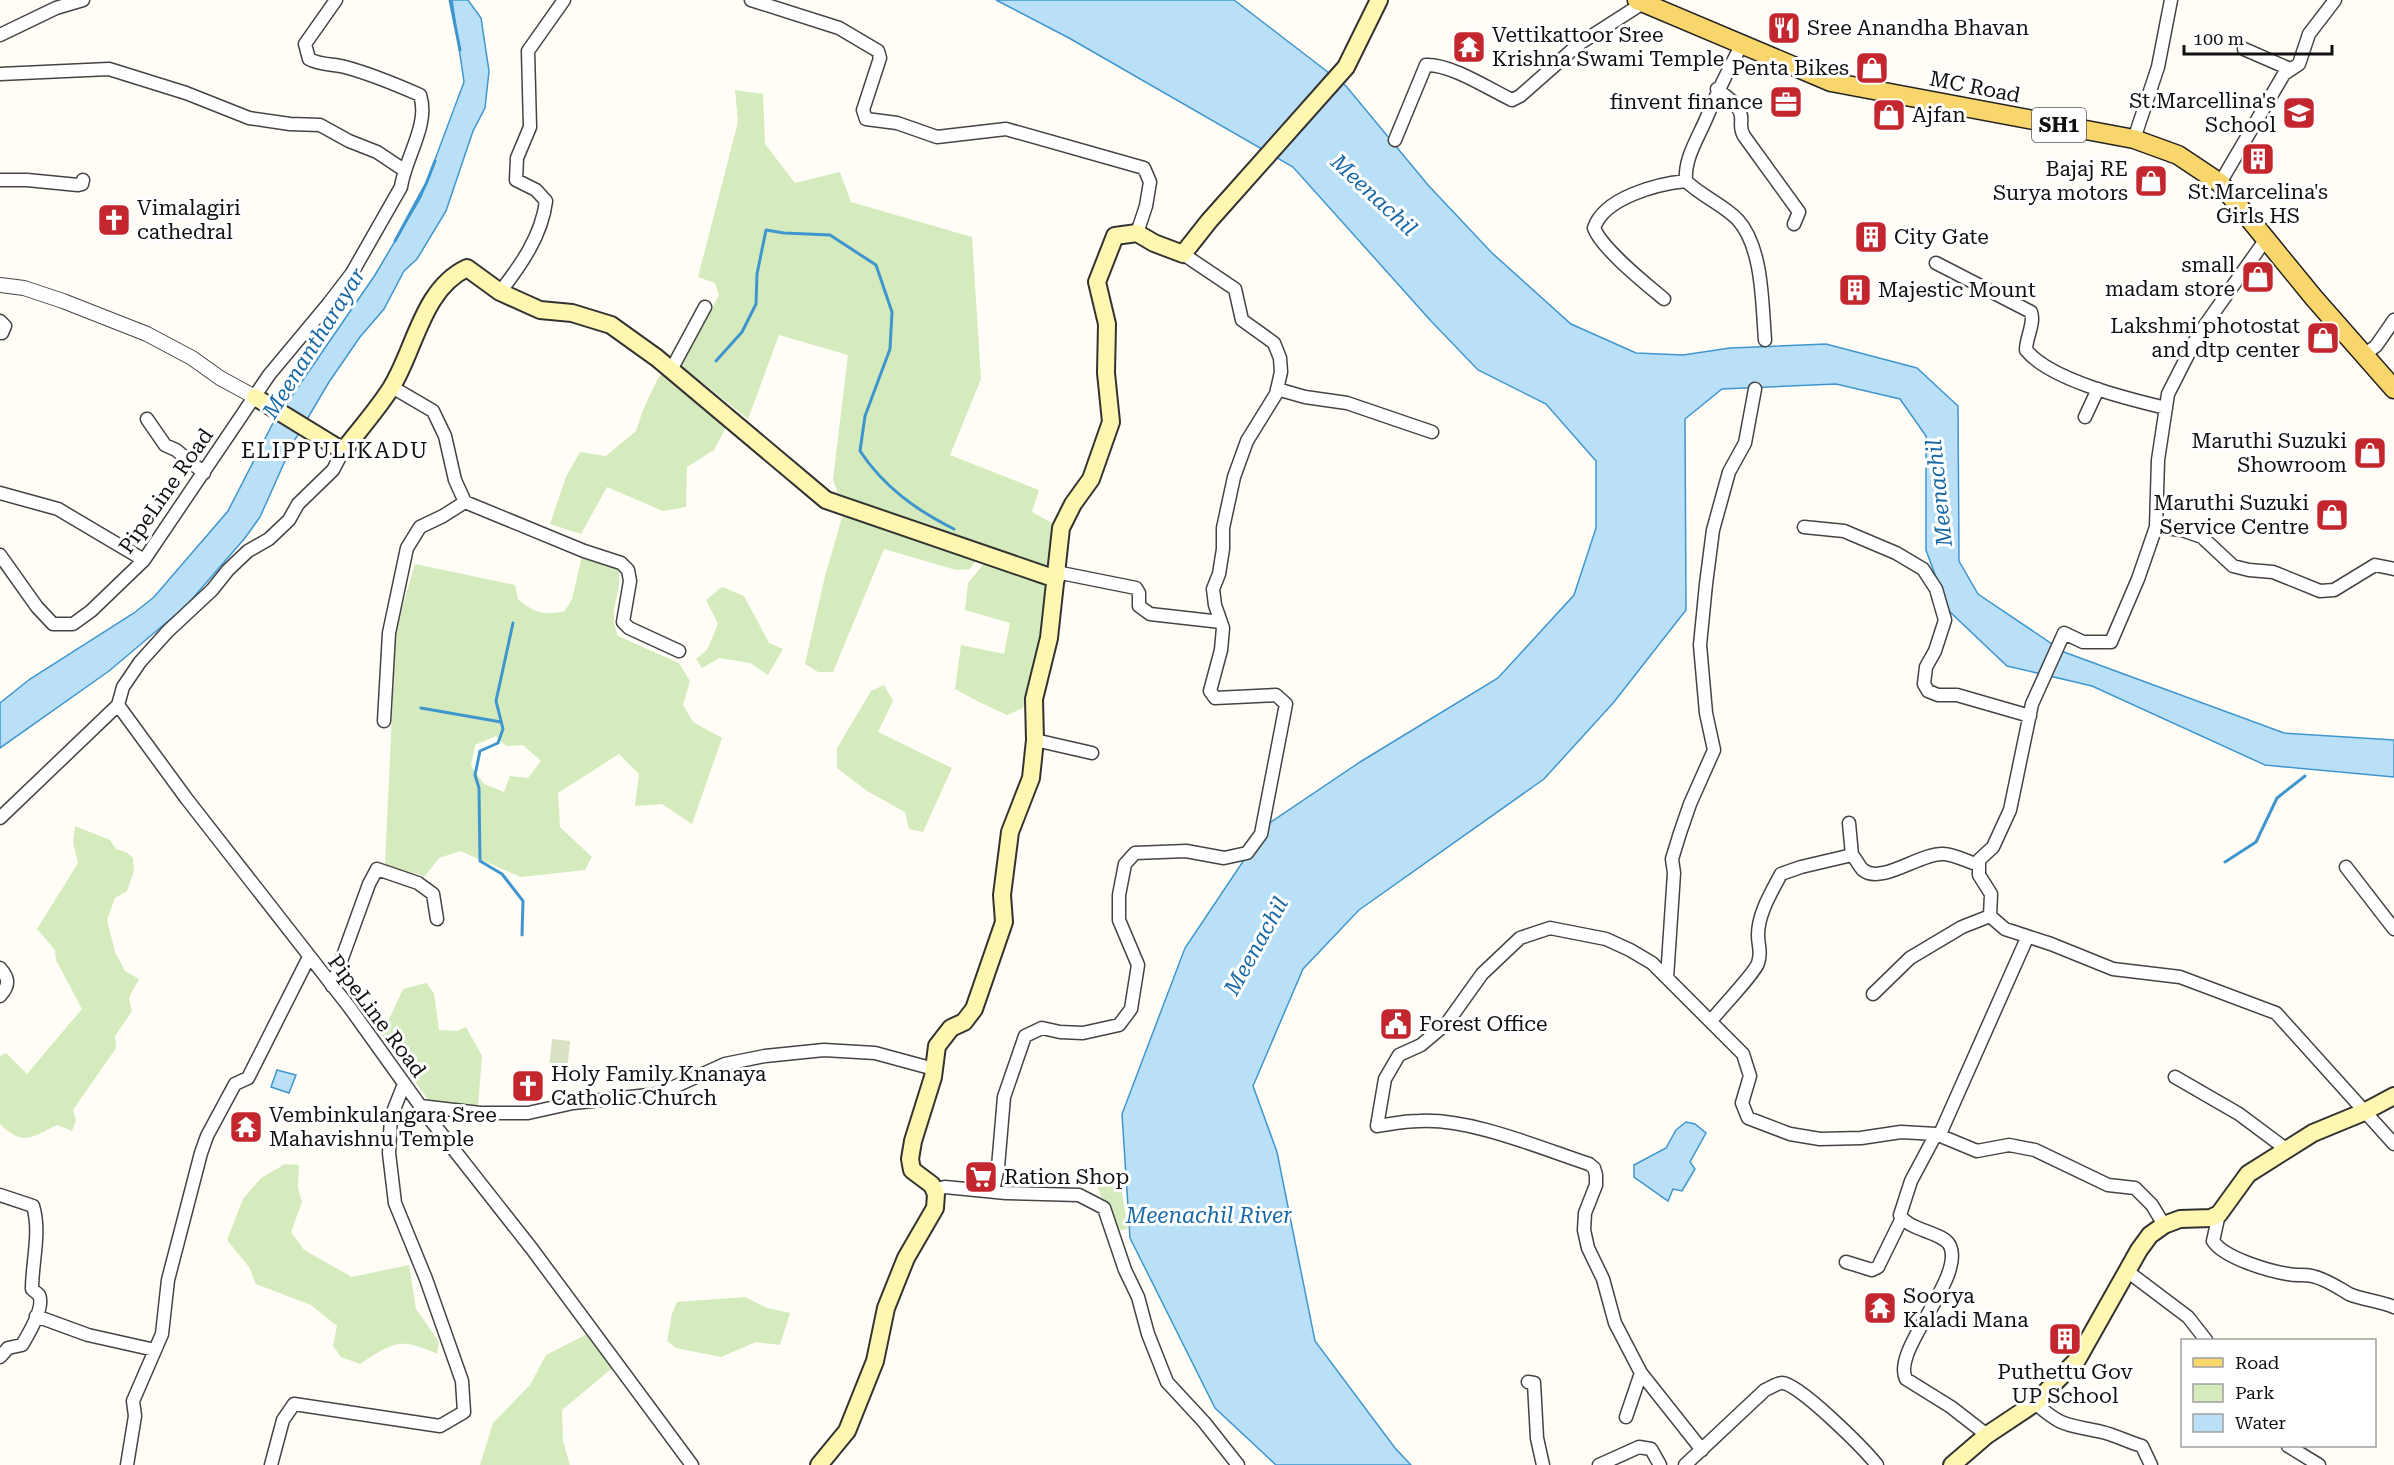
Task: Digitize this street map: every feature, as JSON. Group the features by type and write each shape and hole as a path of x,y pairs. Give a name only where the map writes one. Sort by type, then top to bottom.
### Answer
{"main road":[{"path":"819,1465 848,1431 874,1361 886,1308 906,1258 935,1209 932,1185 912,1170 910,1159 934,1069 937,1046 951,1029 964,1022 974,1009 1004,922 1002,895 1010,832 1031,778 1035,740 1034,699 1049,638 1061,528 1073,504 1091,479 1111,422 1106,373 1107,324 1097,282 1115,236 1137,233 1154,243 1183,254 1346,67 1378,0"},
{"name":"MC Road","path":"1640,1 1830,82 2134,139 2178,155 2220,183 2314,298 2394,389"},
{"path":"255,397 343,451 392,387 428,308 456,273 467,268 500,292 540,310 572,313 611,325 671,370 826,500 1056,575"},
{"path":"1952,1465 1988,1435 2035,1404 2077,1360 2150,1235 2163,1225 2180,1219 2211,1218 2219,1214 2248,1174 2313,1133 2364,1112 2394,1096"}],"street":[{"path":"0,35 56,8 83,0"},
{"name":"PipeLine Road","path":"0,555 37,607 53,624 73,624 92,611 144,560 269,375 352,273 401,187 424,106 420,95 381,77 309,59 305,44 336,0"},
{"path":"500,292 529,249 544,219 546,201 536,190 516,180 517,158 530,127 528,51 564,0"},
{"path":"752,0 840,28 878,51 880,58 863,110 866,119 897,123 937,138 1006,129 1144,168 1150,182 1146,206 1137,233"},
{"path":"2134,139 2158,67 2171,0"},
{"path":"2220,183 2284,74 2299,64 2309,34 2335,0"},
{"path":"1395,140 1426,65 1434,64 1451,70 1512,100 1520,96 1579,44 1640,1"},
{"path":"1741,46 1717,89 1693,147 1685,175 1686,182 1699,194 1737,220 1748,235 1760,281 1765,340"},
{"path":"2244,49 2290,69"},
{"path":"0,74 109,69 186,93 249,118 290,124 320,125 349,141 377,152 404,170"},
{"path":"1717,89 1737,107 1741,116 1740,128 1744,136 1800,212 1794,224"},
{"path":"0,180 78,185 82,184 83,180"},
{"path":"1664,299 1620,260 1598,236 1594,228 1598,217 1611,205 1665,183 1686,182"},
{"path":"1990,916 1991,894 1979,875 1979,860 1993,847 2010,810 2030,716 2038,692 2064,633 2083,642 2111,642 2138,579 2156,527 2158,460 2168,394 2198,335 2266,239"},
{"path":"993,1191 998,1167 1004,1097 1025,1036 1042,1028 1083,1033 1119,1025 1131,1009 1138,965 1119,920 1119,895 1125,864 1135,853 1186,851 1224,858 1247,853 1261,834 1286,704 1276,695 1215,698 1210,691 1221,650 1222,628 1213,589 1219,574 1223,549 1223,528 1234,477 1247,441 1277,389 1281,372 1280,358 1274,343 1242,320 1235,289 1183,254"},
{"path":"1936,263 2031,312 2033,321 2025,350 2030,355 2059,373 2098,389 2119,397 2166,408"},
{"path":"0,285 24,288 147,334 255,397"},
{"path":"671,370 705,307"},
{"path":"2365,354 2376,346 2394,320"},
{"path":"392,387 433,411 445,436 455,480 465,502 584,551 621,562 628,570 630,582 623,622 629,628 679,651"},
{"path":"1277,389 1305,397 1347,403 1432,432"},
{"path":"1667,978 1674,873 1672,859 1690,804 1714,750 1706,713 1700,645 1713,530 1729,472 1745,443 1755,389"},
{"path":"2085,417 2098,389"},
{"path":"147,419 165,445 176,450 204,473"},
{"path":"0,818 118,705 123,687 140,662 168,631 212,590 228,570 248,551 270,539 289,520 298,504 333,470 343,451"},
{"path":"0,493 58,509 144,560"},
{"path":"384,721 389,633 407,548 420,527 465,502"},
{"path":"1804,527 1844,531 1896,553 1923,569 1936,589 1945,620 1935,651 1926,667 1924,684 1928,692 1938,695 1957,695 2030,716"},
{"path":"2156,527 2182,530 2202,537 2233,566 2273,572 2320,591 2334,590 2375,565 2394,569"},
{"path":"1056,575 1136,588 1139,593 1139,606 1150,614 1221,622"},
{"name":"PipeLine Road","path":"118,705 186,798 332,986 420,1106 532,1249 692,1465"},
{"path":"1035,740 1092,753"},
{"path":"1849,823 1852,855 1864,870 1875,875 1923,856 1945,853 1979,865"},
{"path":"1711,1021 1757,966 1761,953 1758,937 1760,921 1781,874 1852,855"},
{"path":"2346,867 2394,928"},
{"path":"332,986 377,868 418,883 434,894 437,919"},
{"path":"1990,916 2006,929 2113,969 2180,977 2276,1013 2394,1144"},
{"path":"1873,994 1910,958 1962,927 1990,916"},
{"path":"1702,1450 1641,1373 1615,1323 1603,1279 1588,1248 1584,1230 1586,1213 1596,1185 1594,1168 1589,1164 1530,1144 1471,1127 1420,1120 1377,1126 1385,1079 1399,1056 1421,1045 1447,1023 1482,974 1520,938 1550,928 1573,931 1606,939 1652,963 1743,1054 1750,1076 1742,1103 1748,1118 1790,1134 1820,1139 1861,1138 1900,1132 1938,1134 1977,1151 2009,1145 2035,1149 2108,1185 2135,1188 2152,1205 2163,1225"},
{"path":"1846,1262 1872,1270 1878,1267 1902,1218 1900,1215 1911,1181 1938,1134 2027,938"},
{"path":"128,1465 135,1416 133,1401 162,1334 168,1280 207,1136 235,1084 248,1078 309,957"},
{"path":"0,968 8,981 8,986 0,996"},
{"path":"420,1106 480,1113 528,1113 573,1103 658,1094 725,1064 765,1056 824,1050 875,1053 934,1069"},
{"path":"2175,1077 2239,1114 2286,1149"},
{"path":"271,1465 284,1420 294,1404 440,1426 464,1412 462,1381 426,1279 395,1203 389,1154 391,1117 404,1084"},
{"path":"934,1190 945,1187 1079,1195 1104,1208 1167,1382 1204,1422 1238,1465"},
{"path":"0,1195 33,1206 37,1219 32,1263 32,1289 39,1295 40,1304 22,1344 8,1348 0,1357"},
{"path":"2219,1214 2213,1241 2217,1248 2236,1259 2292,1275 2309,1275 2336,1284 2350,1294 2394,1307"},
{"path":"1902,1218 1945,1240 1950,1246 1952,1258 1948,1274 1907,1354 1904,1375 1906,1379 1951,1407 1988,1435"},
{"path":"2127,1271 2188,1317 2204,1339"},
{"path":"36,1316 88,1335 155,1350"},
{"path":"1626,1417 1641,1373"},
{"path":"1528,1382 1534,1383 1536,1391 1537,1438 1543,1465"},
{"path":"1685,1465 1765,1390 1781,1383 1793,1386 1817,1405 1867,1452 1877,1465"},
{"path":"2035,1404 2054,1420 2071,1427 2104,1432 2142,1446 2151,1465"},
{"path":"1599,1465 1639,1447 1651,1449 1660,1465"},
{"path":"2290,1447 2319,1465"}],"green space":[{"path":"735,90 763,94 765,144 795,183 840,172 851,202 972,237 981,379 950,455 1039,490 1032,512 1057,526 1048,573 838,493 833,480 848,355 779,335 748,419 681,366 719,295 715,283 698,277 738,122"},
{"path":"663,372 727,425 714,450 687,467 686,507 663,511 607,487 581,534 550,524 566,477 580,452 606,456 636,431 643,410"},
{"path":"843,514 977,559 970,569 956,570 884,549 833,672 818,672 805,664 825,576"},
{"path":"582,556 618,568 619,586 614,617 618,636 679,663 690,681 683,705 693,722 722,738 692,824 662,804 635,806 639,774 619,754 558,793 560,827 592,857 585,870 521,877 460,851 439,858 425,876 385,865 396,629 415,564 515,585 518,599 540,612 565,611 572,599","holes":["496,736 506,746 523,745 541,761 528,778 510,776 504,792 484,784 471,766 475,745"]},
{"path":"986,561 1049,586 1039,659 1023,708 1007,715 955,689 961,645 1004,654 1010,623 965,610 968,583"},
{"path":"722,587 744,596 769,643 783,649 768,675 750,663 719,658 702,668 696,659 707,650 718,624 706,600"},
{"path":"884,685 893,701 878,732 952,768 923,832 909,829 905,812 867,791 837,768 837,748 871,691"},
{"path":"75,826 110,840 116,849 126,852 133,858 134,871 127,891 115,898 107,920 115,952 125,971 139,979 129,998 132,1011 115,1036 116,1048 73,1110 76,1120 72,1131 57,1125 34,1136 22,1138 15,1136 0,1124 0,1056 6,1053 27,1074 82,1009 56,960 55,950 37,929 78,863 73,842"},
{"path":"426,983 434,993 439,1030 457,1031 466,1027 482,1056 478,1106 429,1101 382,1035 403,989"},
{"path":"552,1039 570,1041 567,1072 549,1070"},
{"path":"285,1164 299,1165 298,1187 302,1202 291,1232 304,1250 352,1277 409,1265 416,1309 439,1342 437,1354 414,1345 397,1344 360,1364 341,1357 333,1346 337,1326 311,1305 256,1284 249,1267 227,1240 243,1199 261,1178"},
{"path":"1119,1173 1128,1229 1114,1231 1096,1182"},
{"path":"745,1297 767,1308 790,1313 780,1345 756,1342 721,1357 676,1348 667,1341 672,1314 677,1302"},
{"path":"589,1333 615,1366 562,1410 563,1441 570,1465 480,1465 493,1423 530,1385 546,1355"}],"water":[{"path":"452,0 468,0 481,18 489,71 485,108 473,131 446,211 417,259 404,271 384,309 360,337 329,382 293,443 260,517 245,538 186,606 109,671 0,748 0,703 30,679 134,613 154,597 228,511 272,425 375,275 421,197 464,82"},
{"name":"Meenachil River","path":"996,0 1234,0 1346,86 1428,185 1492,253 1571,324 1636,353 1683,355 1730,348 1826,344 1917,368 1958,406 1959,561 1978,594 2064,652 2284,733 2394,740 2394,777 2265,765 2092,686 2007,666 1948,610 1926,550 1926,436 1900,399 1836,384 1722,389 1685,419 1686,610 1614,702 1544,779 1359,910 1303,969 1253,1086 1277,1152 1315,1341 1395,1448 1411,1465 1276,1465 1215,1408 1130,1238 1122,1114 1185,948 1268,824 1360,762 1498,678 1574,595 1596,528 1596,461 1546,404 1478,370 1293,167 1069,38"},
{"path":"277,1070 296,1075 289,1093 271,1087"},
{"path":"1686,1122 1695,1124 1706,1133 1690,1162 1695,1169 1682,1191 1673,1189 1668,1201 1634,1177 1634,1165 1666,1148 1676,1130"}],"waterway":[{"name":"Meenantharayar","path":"450,0 460,50"},
{"name":"Meenantharayar","path":"395,241 426,184 435,161"},
{"path":"716,361 742,332 756,304 757,274 766,230 830,235 876,265 892,312 890,349 865,416 860,451 879,476 902,496 927,514 954,529"},
{"path":"513,623 496,701 503,729 498,743 480,751 475,775 479,788 480,861 502,874 523,901 522,935"},
{"path":"421,708 501,722"},
{"path":"2225,862 2256,842 2277,798 2305,776"}],"place":[{"name":"Sree Anandha Bhavan","path":"1784,28"},
{"name":"Vettikattoor Sree Krishna Swami Temple","path":"1469,47"},
{"name":"Penta Bikes","path":"1872,68"},
{"name":"finvent finance","path":"1786,102"},
{"name":"St.Marcellina's School","path":"2299,113"},
{"name":"Ajfan","path":"1889,115"},
{"name":"St.Marcelina's Girls HS","path":"2258,159"},
{"name":"Bajaj RE Surya motors","path":"2151,181"},
{"name":"Vimalagiri cathedral","path":"114,220"},
{"name":"City Gate","path":"1871,237"},
{"name":"small madam store","path":"2258,277"},
{"name":"Majestic Mount","path":"1855,290"},
{"name":"Lakshmi photostat and dtp center","path":"2323,338"},
{"name":"Maruthi Suzuki Showroom","path":"2370,453"},
{"name":"Maruthi Suzuki Service Centre","path":"2332,515"},
{"name":"Forest Office","path":"1396,1024"},
{"name":"Holy Family Knanaya Catholic Church","path":"528,1086"},
{"name":"Vembinkulangara Sree Mahavishnu Temple","path":"246,1127"},
{"name":"Ration Shop","path":"981,1177"},
{"name":"Soorya Kaladi Mana","path":"1880,1308"},
{"name":"Puthettu Gov UP School","path":"2065,1339"}],"district":[{"name":"ELIPPULIKADU","path":"335,450"}],"water label":[{"name":"Meenachil","path":"1374,195"},
{"name":"Meenachil","path":"1939,493"},
{"name":"Meenachil","path":"1256,946"}]}
